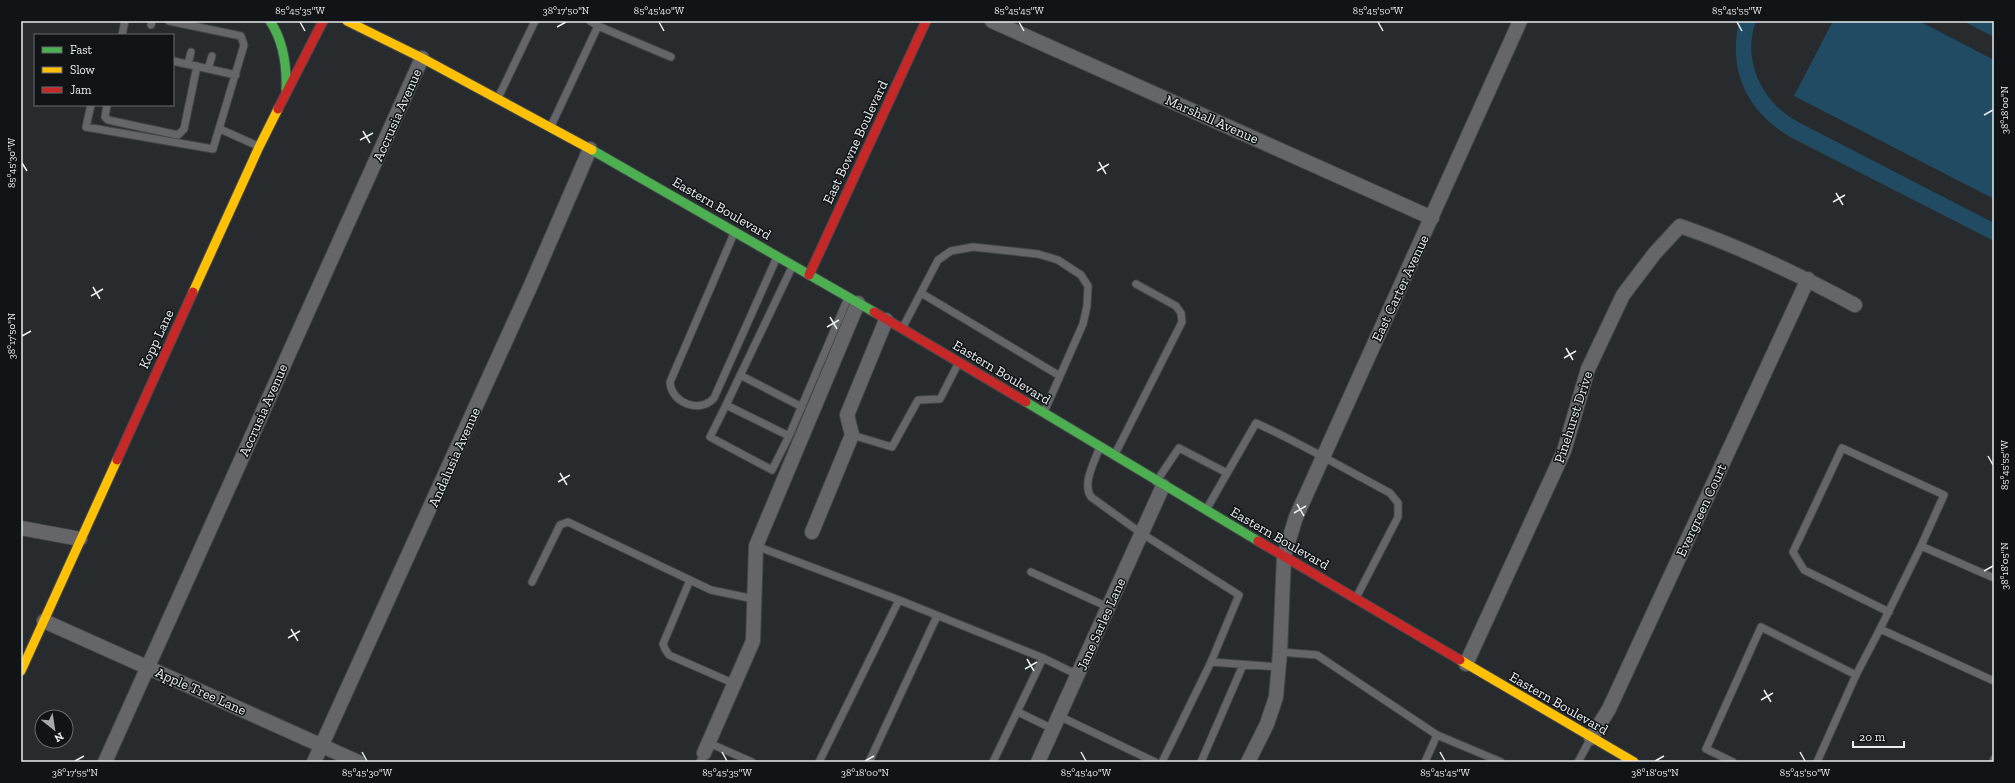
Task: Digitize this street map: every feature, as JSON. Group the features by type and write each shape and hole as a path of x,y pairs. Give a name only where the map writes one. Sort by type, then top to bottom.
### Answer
{"main road":[{"path":"270,21 276,29 287,62 286,94"},
{"name":"Kopp Lane","path":"21,671 259,147 323,21"},
{"name":"Eastern Boulevard","path":"347,21 422,58 551,126 735,231 960,362 1205,511 1634,762"},
{"name":"East Bowne Boulevard","path":"809,275 926,21"}],"street":[{"name":"Marshall Avenue","path":"992,21 1432,218"},
{"name":"East Carter Avenue","path":"1248,762 1272,710 1276,697 1280,652 1284,556 1296,517 1520,21"},
{"name":"Accrusia Avenue","path":"105,762 422,58"},
{"name":"Andalusia Avenue","path":"314,762 515,320 590,149"},
{"name":"Pinehurst Drive","path":"1466,664 1564,452 1588,369 1623,295 1654,253 1680,226 1723,240 1808,279"},
{"path":"1808,279 1855,305"},
{"name":"Evergreen Court","path":"1591,738 1609,709 1808,279"},
{"path":"704,752 754,641 756,546 853,300"},
{"path":"812,532 852,435 847,414 886,320"},
{"name":"Jane Sarles Lane","path":"1038,762 1142,533 1160,484"},
{"path":"21,528 80,539"},
{"name":"Apple Tree Lane","path":"44,621 358,762"}],"lane":[{"path":"122,34 125,21"},
{"path":"498,98 535,21"},
{"path":"590,21 598,26 671,57"},
{"path":"91,106 86,127 213,149 244,45 241,36 218,35 171,24"},
{"path":"551,126 598,26"},
{"path":"188,64 191,52"},
{"path":"208,69 212,56"},
{"path":"174,61 236,74"},
{"path":"107,106 105,117 108,120 178,135 184,129 197,66"},
{"path":"220,129 259,147"},
{"path":"735,231 670,382 672,394 676,398 696,407 703,406 714,398 778,256"},
{"path":"902,329 938,260 951,251 972,247 1038,254 1058,260 1081,275 1088,286 1087,306 1083,324 1044,413"},
{"path":"793,265 710,437 772,470 853,300"},
{"path":"1114,456 1182,322 1181,313 1176,306 1136,284"},
{"path":"921,293 1060,376"},
{"path":"852,435 892,447 918,400 940,399 960,362"},
{"path":"740,375 802,407"},
{"path":"726,405 789,436"},
{"path":"1205,511 1256,423 1292,440 1322,458 1390,493 1398,503 1398,518 1356,598"},
{"path":"1100,447 1087,485 1087,492 1091,497 1142,533 1238,595 1229,621 1211,662 1162,762"},
{"path":"1160,484 1179,448 1227,473"},
{"path":"1817,762 1856,675 1889,612 1944,495 1842,448 1793,552 1804,570 1889,612"},
{"path":"532,582 560,525 568,522 711,590 754,599"},
{"path":"756,546 898,600 1042,658 1078,675"},
{"path":"1921,546 1994,578"},
{"path":"1031,572 1108,607"},
{"path":"690,580 663,644 664,649 669,655 735,684"},
{"path":"819,762 898,600"},
{"path":"870,762 937,616"},
{"path":"1733,762 1706,749 1761,627 1856,675"},
{"path":"1880,629 1994,681"},
{"path":"1280,652 1317,655 1437,735 1501,762"},
{"path":"993,762 1018,712 1042,658"},
{"path":"1211,662 1279,667"},
{"path":"1201,762 1243,665"},
{"path":"1018,712 1053,729"},
{"path":"1059,716 1155,762"},
{"path":"1425,762 1437,735"},
{"path":"1578,762 1591,738"},
{"path":"704,752 752,762"},
{"path":"1713,762 1717,755"}],"shaded area":[{"path":"1739,21 1756,21 1752,36 1751,51 1753,66 1765,92 1786,114 1798,122 1994,223 1994,241 1790,137 1762,115 1744,88 1739,73 1736,56 1736,39"},
{"path":"1833,21 1919,21 1994,60 1994,199 1794,96"},
{"path":"1963,21 1994,21 1994,37"}],"traffic: fast":[{"path":"270,21 279,37 284,54 286,90"},
{"path":"592,150 874,312"},
{"path":"1026,402 1258,541"}],"traffic: slow":[{"path":"347,21 422,58 592,150"},
{"path":"193,292 259,147 278,109"},
{"path":"21,671 117,460"},
{"path":"1460,660 1634,762"}],"traffic: jam":[{"path":"278,109 323,21"},
{"path":"809,275 926,21"},
{"path":"117,460 193,292"},
{"path":"874,312 1026,402"},
{"path":"1258,541 1460,660"}]}
